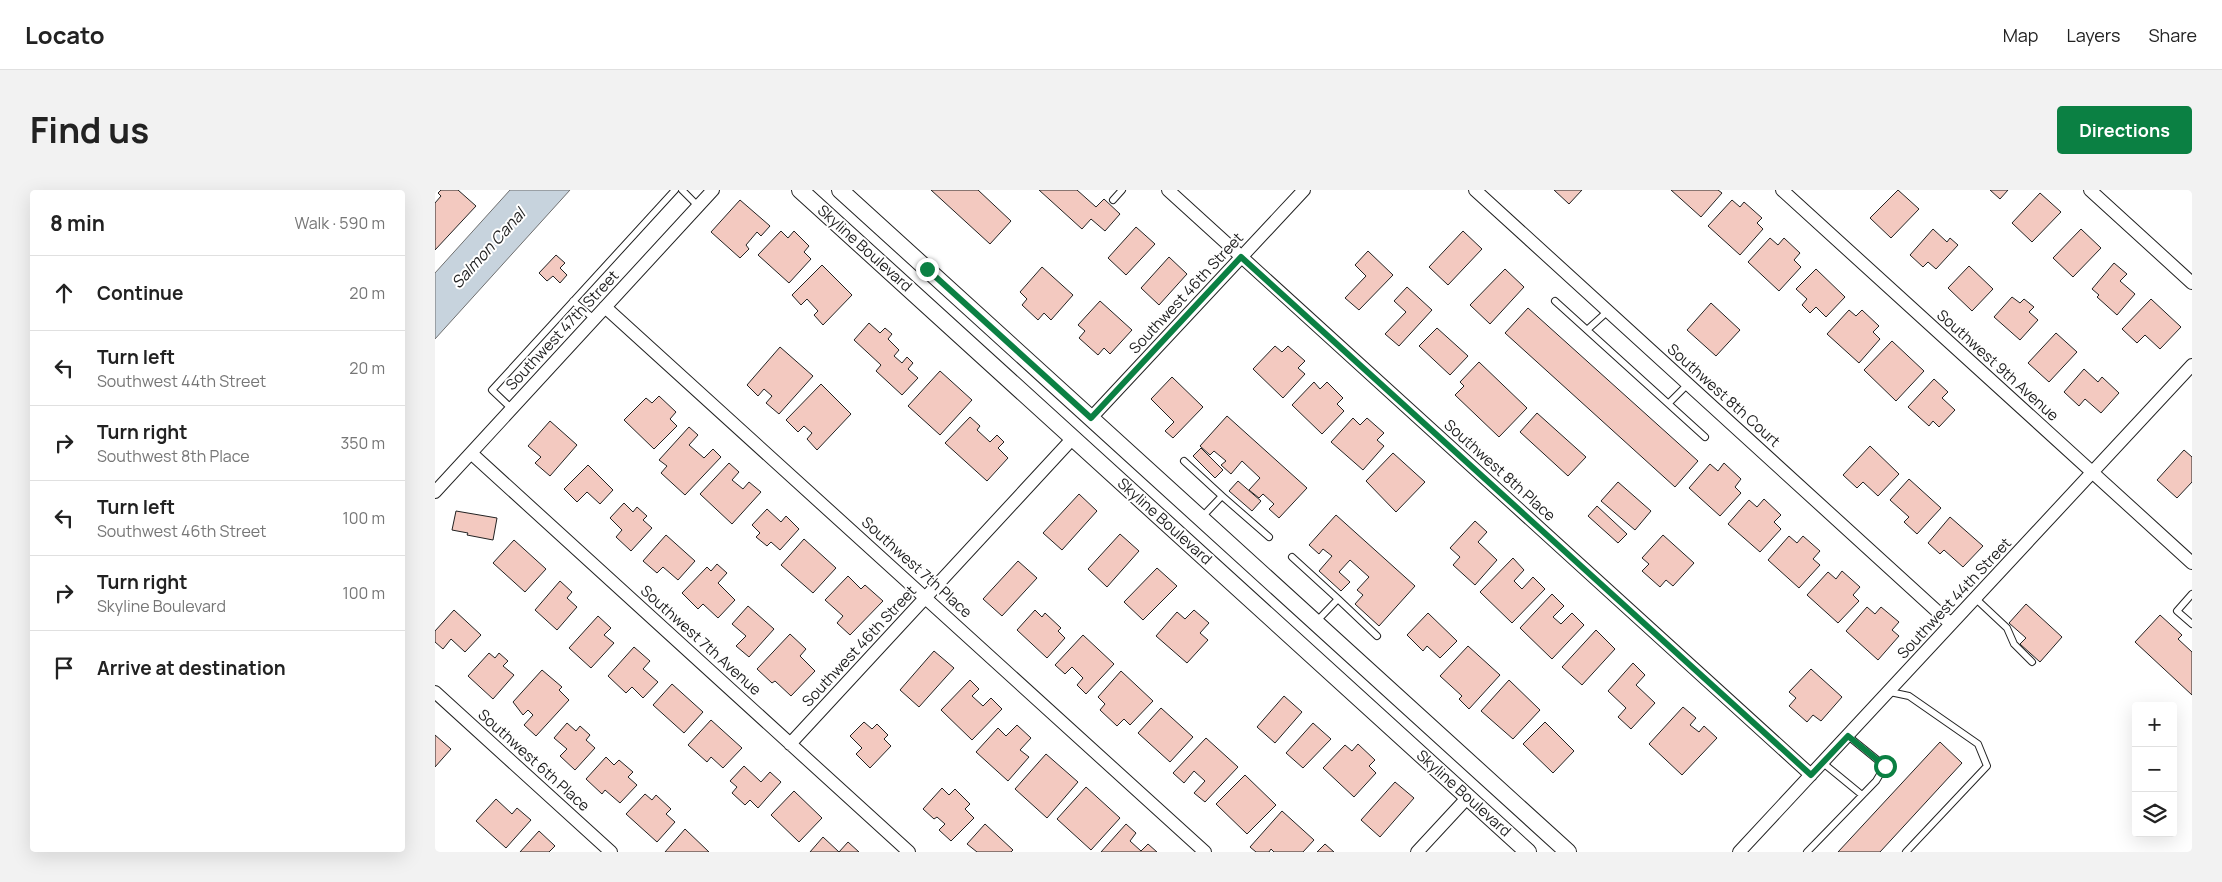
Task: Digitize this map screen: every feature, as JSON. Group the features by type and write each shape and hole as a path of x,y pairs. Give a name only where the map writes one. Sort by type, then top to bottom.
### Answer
{"street":[{"name":"Southwest 47th Street","path":"435,492 713,190"},
{"name":"Skyline Boulevard","path":"800,190 1528,852"},
{"name":"Skyline Boulevard","path":"840,190 1568,852"},
{"name":"Southwest 8th Place","path":"1168,190 1811,775"},
{"name":"Southwest 46th Street","path":"1091,418 1304,190"},
{"name":"Southwest 8th Court","path":"1475,190 1951,624"},
{"name":"Southwest 9th Avenue","path":"1782,190 2192,563"},
{"path":"2089,190 2192,283"},
{"name":"Southwest 7th Place","path":"605,306 1205,852"},
{"name":"Southwest 44th Street","path":"1742,851 2192,365"},
{"path":"1073,438 1091,418"},
{"name":"Southwest 46th Street","path":"790,744 1073,438"},
{"name":"Southwest 7th Avenue","path":"471,452 909,852"},
{"name":"Southwest 6th Place","path":"435,692 611,852"},
{"path":"1417,852 1486,778"}],"lane":[{"path":"512,408 493,390 675,190"},
{"path":"682,190 698,206"},
{"path":"1113,200 1122,190"},
{"path":"1555,300 1705,437"},
{"path":"573,301 594,319"},
{"path":"1587,330 1608,311"},
{"path":"1669,403 1688,384"},
{"path":"1184,461 1269,537"},
{"path":"1201,518 1222,496"},
{"path":"1292,557 1377,636"},
{"path":"2192,594 2177,611 2192,624"},
{"path":"1975,598 2007,628 2014,644 2032,662"},
{"path":"1316,622 1338,599"},
{"path":"1889,692 1909,696 1978,744 1987,766 1906,852"},
{"path":"1807,852 1876,781 1885,766 1848,736"},
{"path":"1823,763 1862,795"}],"water":[{"name":"Salmon Canal","path":"510,190 570,190 435,339 435,273"}],"building":[{"path":"441,190 458,190 476,206 435,250 435,203 441,196 438,193"},
{"path":"931,190 978,190 1011,221 990,244"},
{"path":"1039,190 1077,190 1096,207 1104,199 1120,214 1105,231 1091,219 1082,229"},
{"path":"1554,190 1582,190 1569,204"},
{"path":"1671,190 1718,190 1722,193 1701,217"},
{"path":"1898,190 1919,209 1891,238 1870,218"},
{"path":"1990,190 2008,190 2000,199"},
{"path":"2040,193 2061,212 2032,242 2012,223"},
{"path":"740,200 770,226 761,236 757,232 746,245 749,249 740,258 711,232"},
{"path":"1732,200 1740,207 1744,202 1762,218 1757,223 1763,229 1740,255 1708,226"},
{"path":"1136,227 1155,244 1126,275 1108,258"},
{"path":"1933,229 1947,242 1950,238 1958,245 1936,269 1928,262 1923,267 1910,255"},
{"path":"2081,229 2101,248 2073,277 2053,258"},
{"path":"781,231 788,238 794,231 809,246 804,252 811,259 789,283 758,255"},
{"path":"1463,231 1482,249 1448,285 1429,267"},
{"path":"1770,238 1778,245 1784,238 1800,253 1794,260 1801,267 1779,291 1748,262"},
{"path":"1368,251 1393,275 1359,310 1345,298 1366,276 1355,265"},
{"path":"556,255 565,263 560,268 567,275 560,283 553,276 547,281 539,273"},
{"path":"1169,257 1187,274 1159,305 1141,288"},
{"path":"2114,263 2127,274 2120,281 2135,294 2117,315 2097,297 2099,295 2092,289"},
{"path":"822,265 852,295 823,325 814,315 818,311 807,299 801,305 792,295"},
{"path":"1969,266 1993,289 1972,311 1948,288"},
{"path":"1042,267 1073,295 1051,320 1044,313 1038,320 1022,305 1027,299 1020,292"},
{"path":"1505,269 1524,287 1490,324 1470,305"},
{"path":"1816,269 1845,297 1826,317 1816,307 1810,313 1802,305 1807,299 1796,289"},
{"path":"1407,287 1432,310 1399,346 1385,334 1406,312 1394,301"},
{"path":"2012,297 2020,303 2024,299 2034,307 2029,312 2038,320 2020,340 1994,317"},
{"path":"2151,299 2181,327 2160,349 2145,335 2137,343 2122,329"},
{"path":"1100,301 1132,330 1110,354 1104,348 1098,355 1079,338 1085,331 1078,325"},
{"path":"1711,303 1740,330 1716,356 1687,330"},
{"path":"1528,308 1698,461 1675,487 1505,333"},
{"path":"1849,310 1856,316 1862,310 1879,326 1873,332 1880,339 1859,363 1827,334"},
{"path":"869,323 880,333 885,328 892,334 888,339 899,350 894,356 902,363 907,357 913,363 908,369 918,378 902,395 876,371 881,365 854,340"},
{"path":"1437,328 1468,356 1450,375 1419,346"},
{"path":"2056,333 2077,352 2049,382 2028,363"},
{"path":"1892,341 1924,371 1896,401 1864,370"},
{"path":"1275,346 1282,352 1288,346 1305,361 1298,368 1305,374 1283,398 1253,369"},
{"path":"780,347 813,376 779,414 766,403 772,396 764,389 758,396 747,385"},
{"path":"1479,362 1527,408 1499,437 1455,395 1464,386 1460,382"},
{"path":"2084,369 2098,382 2102,377 2119,393 2101,413 2085,399 2079,406 2064,392"},
{"path":"940,371 972,400 940,435 908,406"},
{"path":"1172,377 1203,407 1173,438 1165,431 1174,422 1151,399"},
{"path":"1934,379 1948,392 1942,398 1955,410 1939,427 1933,421 1929,426 1908,407"},
{"path":"1314,382 1320,389 1327,382 1343,398 1337,404 1344,411 1322,434 1292,405"},
{"path":"821,384 851,414 817,450 807,439 812,433 804,426 798,432 786,420"},
{"path":"659,396 676,412 670,419 677,426 654,449 624,420 646,398 652,403"},
{"path":"1537,413 1586,457 1568,476 1520,432"},
{"path":"1227,416 1307,488 1279,518 1269,509 1274,504 1263,494 1259,498 1249,490 1260,478 1242,461 1231,474 1221,465 1226,461 1214,451 1210,455 1200,446"},
{"path":"970,417 980,426 977,430 990,442 997,435 1004,442 998,448 1008,458 987,481 945,443"},
{"path":"1353,418 1360,425 1367,418 1384,433 1377,440 1384,446 1363,470 1331,442"},
{"path":"550,421 577,445 550,476 535,463 541,457 528,446"},
{"path":"689,427 698,435 689,445 704,458 713,449 721,457 685,495 661,473 667,466 659,460"},
{"path":"1870,446 1899,474 1878,496 1863,482 1857,488 1843,475"},
{"path":"1201,448 1223,470 1215,478 1193,456"},
{"path":"2184,450 2192,457 2192,482 2177,498 2157,480"},
{"path":"1393,453 1425,482 1396,512 1366,481"},
{"path":"729,463 739,472 732,480 743,489 749,482 761,492 732,524 700,494"},
{"path":"1724,463 1741,479 1735,487 1741,493 1720,516 1689,488 1710,464 1718,471"},
{"path":"588,465 613,490 600,504 587,492 577,502 564,489"},
{"path":"1909,479 1941,508 1917,534 1904,522 1909,517 1890,500"},
{"path":"1238,481 1261,501 1252,511 1229,491"},
{"path":"1618,482 1651,511 1635,530 1601,501"},
{"path":"1079,494 1097,511 1062,550 1043,533"},
{"path":"1764,499 1781,515 1774,522 1781,529 1760,552 1728,524 1749,500 1757,507"},
{"path":"624,503 633,512 637,507 647,516 643,520 652,528 631,551 616,537 622,530 610,518"},
{"path":"1597,506 1627,534 1618,543 1588,516"},
{"path":"767,509 781,522 786,516 799,529 780,550 771,542 767,546 756,537 760,533 752,525"},
{"path":"456,511 497,518 493,540 452,530"},
{"path":"1336,515 1415,586 1379,626 1355,604 1363,595 1357,590 1369,577 1350,560 1339,572 1350,582 1341,591 1319,571 1332,556 1323,549 1319,554 1309,545"},
{"path":"1950,517 1983,546 1963,567 1944,550 1940,554 1928,543"},
{"path":"1475,521 1487,532 1478,542 1497,560 1475,585 1453,565 1460,557 1450,548"},
{"path":"1120,534 1139,551 1107,587 1088,569"},
{"path":"666,535 695,561 678,580 663,567 657,573 643,561"},
{"path":"1663,535 1694,563 1673,586 1666,580 1660,587 1642,571 1649,564 1642,558"},
{"path":"1789,536 1797,543 1803,536 1820,551 1813,559 1820,565 1799,588 1768,560"},
{"path":"804,539 836,568 813,593 781,565"},
{"path":"514,540 546,569 525,592 493,563"},
{"path":"1513,558 1524,570 1514,581 1522,589 1533,577 1545,589 1512,623 1480,592"},
{"path":"1018,561 1037,578 1002,616 983,599"},
{"path":"717,564 727,573 718,583 735,600 718,618 703,604 698,609 682,593 707,567 711,571"},
{"path":"1157,568 1177,586 1143,620 1124,602"},
{"path":"1842,571 1860,587 1853,595 1859,601 1838,623 1807,595 1828,572 1836,579"},
{"path":"848,576 861,589 865,585 883,601 850,635 837,623 843,616 825,600"},
{"path":"560,581 572,592 567,598 577,607 557,630 535,610"},
{"path":"1552,594 1564,606 1553,617 1561,624 1572,613 1584,625 1552,659 1520,628"},
{"path":"2026,604 2062,637 2040,662 2020,644 2026,638 2009,623"},
{"path":"748,606 774,629 749,657 736,646 746,636 732,624"},
{"path":"1867,607 1875,614 1881,607 1899,622 1892,630 1899,636 1878,660 1846,631"},
{"path":"454,610 481,635 465,652 451,639 443,649 435,642 435,631"},
{"path":"1035,610 1042,617 1045,613 1061,628 1058,631 1065,638 1047,658 1017,630"},
{"path":"1194,610 1209,623 1200,633 1208,640 1187,663 1156,636 1177,612 1185,619"},
{"path":"1428,613 1457,641 1440,658 1427,646 1423,651 1407,635"},
{"path":"2160,615 2182,635 2178,639 2192,652 2192,695 2135,642"},
{"path":"598,616 611,628 604,635 614,643 591,668 569,648"},
{"path":"1596,630 1615,649 1582,685 1562,667"},
{"path":"790,634 806,649 800,656 815,671 791,696 775,681 772,683 757,669"},
{"path":"1083,635 1114,664 1086,694 1077,685 1083,678 1072,667 1065,674 1055,665"},
{"path":"1468,646 1500,675 1469,709 1459,699 1462,696 1440,676"},
{"path":"634,647 650,661 643,669 658,682 643,698 632,687 626,693 608,676"},
{"path":"934,651 954,668 919,707 900,690"},
{"path":"489,653 495,658 499,653 508,661 503,666 514,675 493,699 468,676"},
{"path":"1633,663 1645,675 1636,685 1655,703 1631,729 1618,717 1626,708 1608,691"},
{"path":"1811,669 1842,697 1821,721 1813,715 1807,722 1789,706 1796,698 1789,692"},
{"path":"542,670 562,687 559,690 569,700 536,736 524,725 533,715 528,710 523,715 513,702"},
{"path":"1121,671 1153,701 1130,725 1124,719 1117,726 1100,710 1105,704 1098,697"},
{"path":"970,680 979,689 972,696 983,706 991,698 1002,709 972,740 941,710"},
{"path":"1509,680 1540,710 1513,739 1481,711"},
{"path":"672,684 703,712 684,733 653,705"},
{"path":"1284,696 1302,712 1275,743 1257,727"},
{"path":"1683,707 1696,718 1690,725 1699,732 1704,726 1717,738 1682,775 1649,744"},
{"path":"1161,708 1193,737 1170,762 1138,733"},
{"path":"711,720 742,748 723,768 711,757 707,762 688,745"},
{"path":"864,722 872,729 877,724 888,735 884,739 891,746 870,768 856,754 862,748 850,736"},
{"path":"1545,722 1574,751 1553,773 1523,744"},
{"path":"567,723 576,731 580,726 590,735 586,740 595,748 575,770 560,756 567,749 554,738"},
{"path":"1313,723 1331,739 1303,768 1286,753"},
{"path":"1017,725 1031,738 1020,750 1029,757 1008,781 976,752 998,728 1006,736"},
{"path":"435,735 451,749 435,767"},
{"path":"1206,738 1238,767 1205,802 1194,793 1205,781 1194,771 1184,783 1173,773"},
{"path":"1940,742 1962,763 1880,852 1838,852"},
{"path":"1358,744 1375,760 1369,766 1376,773 1354,797 1323,768 1345,745 1352,751"},
{"path":"1046,754 1078,782 1047,818 1015,789"},
{"path":"606,757 614,765 619,760 633,772 628,777 637,785 620,803 605,790 602,794 586,779"},
{"path":"744,766 761,782 770,772 781,782 758,808 750,800 745,805 732,793 737,787 730,781"},
{"path":"1245,775 1276,805 1247,834 1216,804"},
{"path":"1395,782 1414,798 1380,837 1361,820"},
{"path":"1086,787 1120,818 1091,850 1057,819"},
{"path":"942,788 949,795 955,789 970,804 965,809 974,818 951,841 939,830 945,824 937,817 934,819 923,809"},
{"path":"794,791 822,818 799,842 771,815"},
{"path":"645,794 652,800 656,795 671,809 666,814 675,822 657,842 626,814"},
{"path":"496,799 512,814 517,808 531,820 506,848 476,821"},
{"path":"1282,811 1314,840 1303,852 1274,852 1271,849 1269,852 1256,852 1250,847"},
{"path":"985,824 1013,850 1011,852 977,852 967,844"},
{"path":"1126,824 1136,833 1130,841 1141,851 1148,844 1157,852 1101,852"},
{"path":"685,829 709,852 665,852"},
{"path":"539,831 555,846 549,852 520,852"},
{"path":"823,837 839,852 810,852"},
{"path":"848,842 859,852 839,852"},
{"path":"1325,844 1334,852 1317,852"}],"route":[{"path":"927,269 1091,418 1241,257 1811,775 1848,736 1874,755 1885,766"}]}
